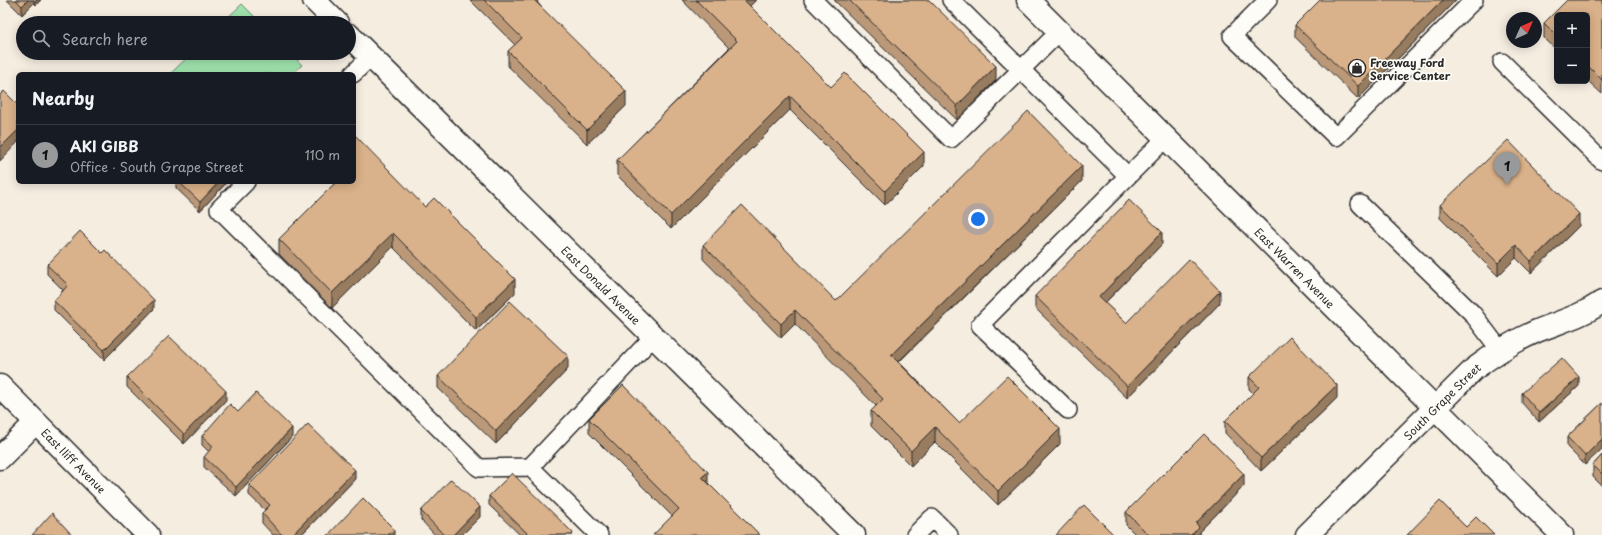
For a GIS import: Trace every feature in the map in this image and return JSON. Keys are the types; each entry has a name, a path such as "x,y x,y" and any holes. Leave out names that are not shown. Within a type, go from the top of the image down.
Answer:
{"street":[{"path":"314,0 330,16"},
{"name":"East Warren Avenue","path":"1028,0 1562,535"},
{"name":"East Donald Avenue","path":"356,42 854,535"},
{"name":"South Grape Street","path":"1307,535 1474,369 1500,350 1514,342 1538,331 1570,320 1602,302"},
{"name":"East Iliff Avenue","path":"0,386 35,423 148,535"},
{"path":"0,458 35,423"}],"lane":[{"path":"813,0 951,139 1060,31"},
{"path":"951,0 1128,176"},
{"path":"1268,0 1232,36 1336,137 1474,0"},
{"path":"355,72 371,56"},
{"path":"1502,62 1602,161"},
{"path":"1068,410 980,325 1166,138"},
{"path":"244,184 219,209 479,468 530,467 654,336"},
{"path":"1360,204 1472,313 1500,350"},
{"path":"530,467 599,535"},
{"path":"915,535 932,518 949,535"}],"green space":[{"path":"242,4 254,16 229,16"},
{"path":"185,60 297,60 302,65 294,72 172,72"}],"building":[{"path":"16,0 28,0 22,6"},
{"path":"484,0 534,0 626,91 587,130 508,51 522,38"},
{"path":"696,0 744,0 831,87 845,73 924,152 885,191 790,96 671,215 617,160 737,41"},
{"path":"849,0 929,0 996,66 957,106"},
{"name":"Freeway Ford Service Center","path":"1320,0 1443,0 1358,86 1295,25"},
{"path":"1567,0 1602,0 1602,80 1590,68 1590,12 1555,12"},
{"path":"1554,13 1554,33 1544,23"},
{"path":"4,91 16,103 16,132 0,148 0,95"},
{"path":"1028,111 1082,166 891,355 959,423 1007,376 1060,429 998,491 935,427 911,451 871,411 883,399 795,310 781,324 703,245 742,205 836,301"},
{"path":"356,136 425,207 434,198 515,279 476,317 393,233 332,293 279,239 334,184 356,184"},
{"path":"1508,140 1579,214 1531,261 1516,245 1498,263 1440,205"},
{"path":"181,184 217,184 200,202"},
{"path":"1129,200 1162,232 1099,297 1126,323 1189,259 1220,291 1127,386 1035,296"},
{"path":"80,231 102,253 105,250 154,300 104,350 54,301 68,285 47,265"},
{"path":"510,301 568,356 496,431 438,376"},
{"path":"169,336 226,391 184,434 127,377"},
{"path":"1290,337 1337,385 1261,458 1225,421 1259,387 1249,377"},
{"path":"1562,358 1579,377 1539,413 1522,393"},
{"path":"623,385 708,472 702,477 760,535 653,535 679,509 589,419"},
{"path":"256,393 292,428 236,487 204,457 213,446 202,436 230,404 238,412"},
{"path":"1602,403 1602,439 1585,456 1567,437"},
{"path":"308,424 355,470 292,535 282,535 262,513 270,505 249,485"},
{"path":"1204,434 1244,474 1196,523 1199,527 1191,535 1149,535 1126,512"},
{"path":"1602,455 1602,474 1593,465"},
{"path":"512,473 573,533 572,535 529,535 489,496"},
{"path":"451,479 480,507 453,535 444,535 421,511"},
{"path":"363,498 394,529 388,535 328,535"},
{"path":"1440,501 1466,527 1476,517 1494,535 1407,535"},
{"path":"1084,505 1114,535 1056,535"},
{"path":"52,513 72,535 32,535"}],"place":[{"name":"Freeway Ford Service Center","path":"1357,68"},
{"name":"AKI GIBB","path":"1507,185"}]}
